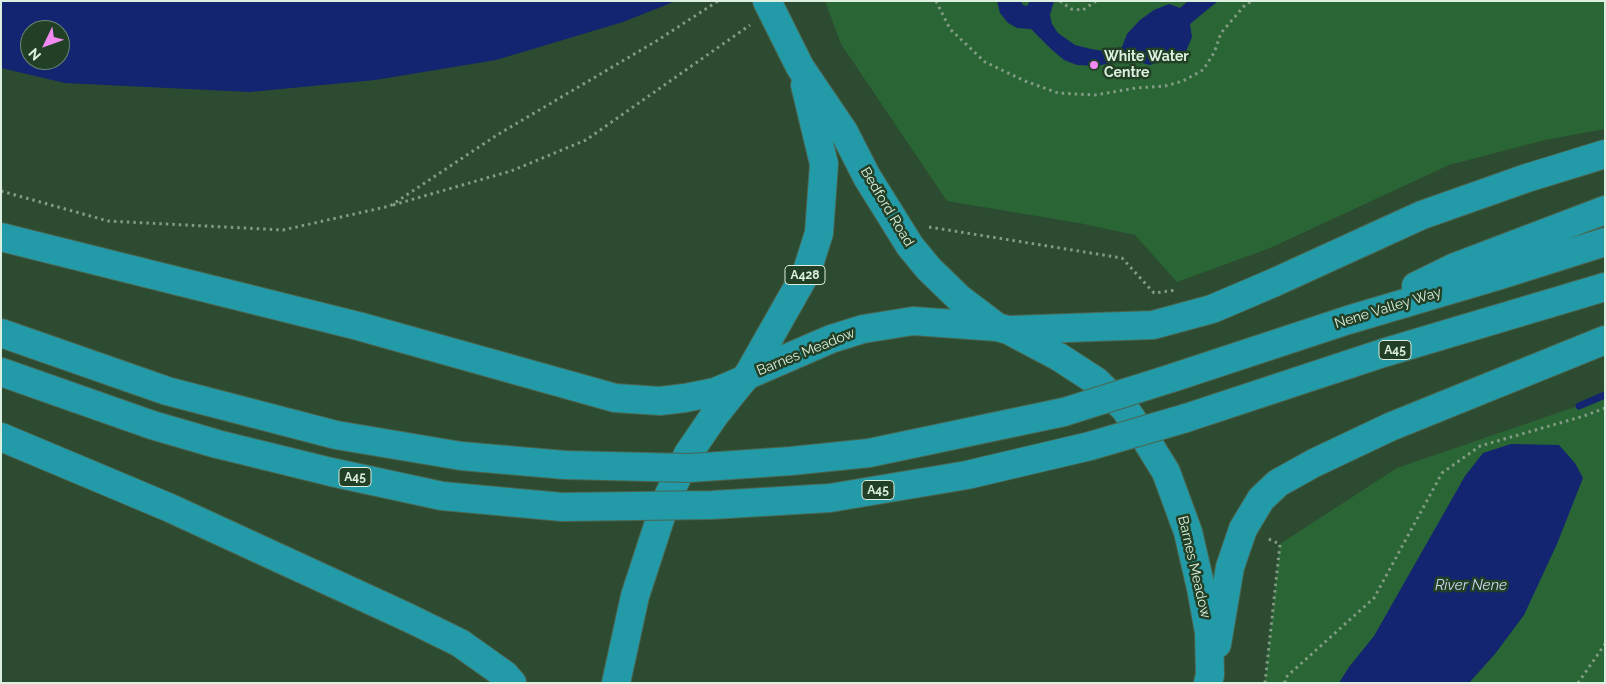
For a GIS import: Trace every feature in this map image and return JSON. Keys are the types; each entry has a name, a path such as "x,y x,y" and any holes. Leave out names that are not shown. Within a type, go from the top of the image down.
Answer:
{"highway":[{"name":"Bedford Road","path":"770,6 800,67 844,132 867,177 910,246 929,269 960,298 1002,329"},
{"name":"Bedford Road","path":"745,378 807,271 819,233 824,164 800,67"},
{"path":"1002,329 1152,325 1212,309 1273,284 1422,215 1527,178 1605,154"},
{"path":"1348,320 1454,267 1605,210"},
{"path":"1,236 358,326 615,398 660,401 685,398 715,392 745,378"},
{"name":"Nene Valley Way","path":"1,333 167,391 336,435 461,456 565,465 690,468 869,453 1064,412 1348,320 1605,242"},
{"name":"A45","path":"1,372 152,424 217,444 331,472 442,496 562,507 712,505 830,498 967,475 1090,446 1186,418 1383,353 1605,287"},
{"name":"Barnes Meadow","path":"616,683 635,596 666,501 688,454 714,416 745,378 831,339 863,329 891,323 913,321 1002,329 1059,357 1096,380 1125,409 1166,472 1188,532 1202,588 1209,632 1209,679"},
{"path":"1209,679 1222,625 1230,567 1243,529 1261,499 1278,483 1314,463 1390,427 1605,340"},
{"path":"1,438 170,508 409,618 460,643 505,675 512,683"}],"path":[{"path":"390,206 497,135 658,40 718,1"},
{"path":"936,1 950,29 985,62 1024,81 1058,93 1095,95 1136,88 1165,86 1183,81 1203,70 1214,53 1222,33 1245,5 1252,1"},
{"path":"1060,1 1071,9 1083,10 1096,1"},
{"path":"1,191 108,221 282,230 390,206 511,171 586,140 754,23 770,6"},
{"path":"922,226 1122,258 1154,293"},
{"path":"1154,293 1183,289"},
{"path":"1152,325 1154,293"},
{"path":"1284,681 1374,598 1442,473 1480,446 1584,416 1605,408"},
{"path":"1243,529 1280,544 1265,683"},
{"path":"1578,683 1605,644"}],"green space":[{"path":"825,1 1605,1 1605,129 1545,140 1449,165 1270,248 1177,282 1135,235 1079,223 947,201 841,44"},
{"path":"1605,394 1605,683 1265,683 1280,544 1397,468 1578,406"}],"water":[{"path":"1,1 676,1 623,22 496,60 375,80 250,92 65,83 1,68"},
{"path":"997,1 1021,1 1023,5 1027,6 1030,1 1054,1 1050,15 1052,24 1058,33 1075,45 1103,51 1122,47 1127,34 1140,20 1154,10 1169,4 1180,8 1188,1 1218,1 1190,24 1192,37 1185,54 1150,65 1131,60 1095,66 1077,65 1064,60 1031,29 1017,28 1008,23 1000,13"},
{"name":"River Nene","path":"1511,444 1559,445 1575,463 1583,478 1557,544 1524,615 1495,654 1469,683 1339,683 1349,667 1374,636 1465,476 1483,453"}],"waterway":[{"path":"1579,406 1605,395"}],"place":[{"name":"White Water Centre","path":"1094,65"}]}
